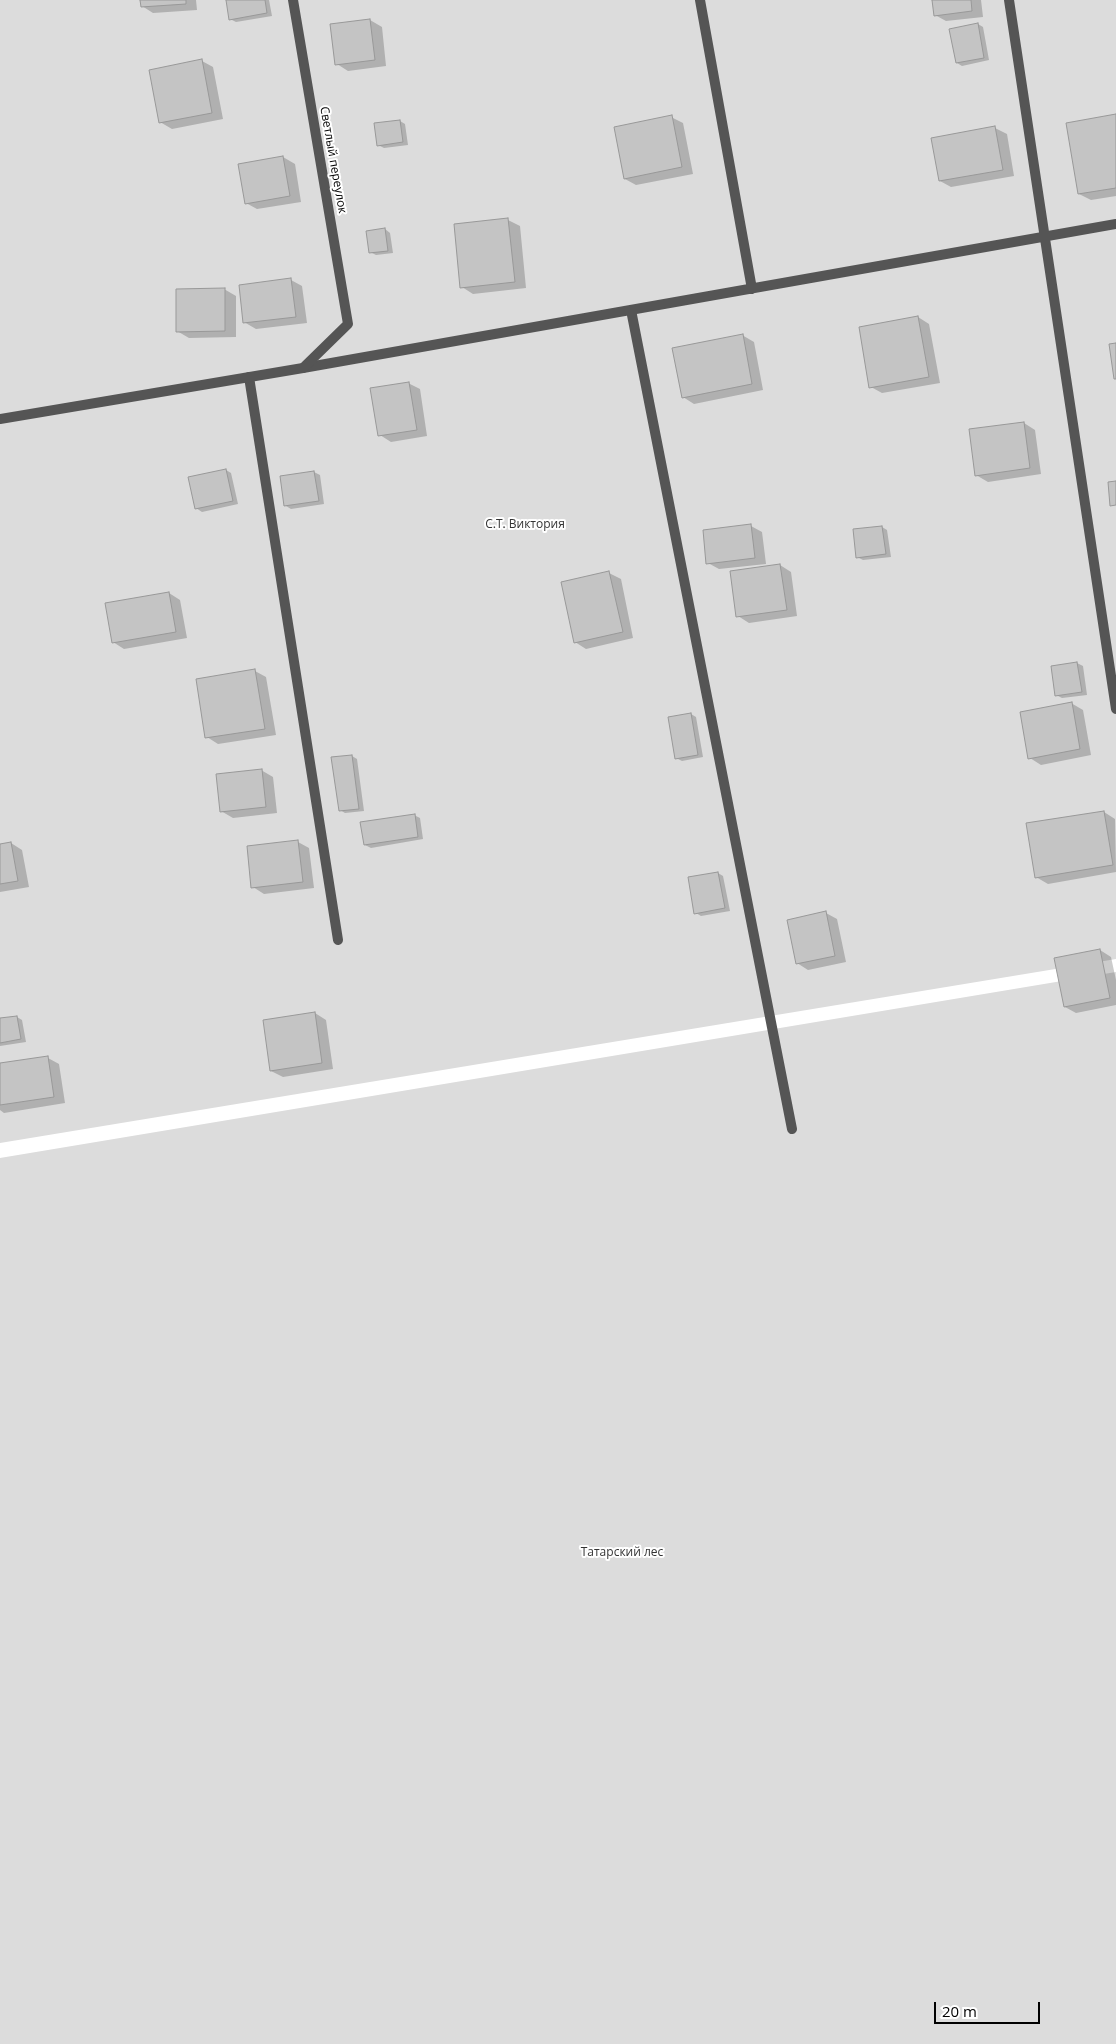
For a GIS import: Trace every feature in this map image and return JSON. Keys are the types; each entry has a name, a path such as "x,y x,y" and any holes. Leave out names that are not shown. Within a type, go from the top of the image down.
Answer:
{"street":[{"name":"Светлый переулок","path":"293,0 348,324 303,368"},
{"path":"700,0 752,289"},
{"path":"1009,0 1116,709"},
{"path":"0,418 303,368 1116,224"},
{"path":"631,310 792,1128"},
{"path":"250,377 338,940"}],"green space":[{"name":"С.Т. Виктория","path":"0,0 1116,0 1116,959 0,1143"},
{"name":"Татарский лес","path":"1116,972 1116,2044 0,2044 0,1158"}],"building":[{"path":"140,0 186,0 186,4 141,7"},
{"path":"226,0 265,0 267,13 229,20"},
{"path":"932,0 971,0 972,11 934,16"},
{"path":"370,19 375,60 335,65 330,24"},
{"path":"978,23 984,58 956,63 949,29"},
{"path":"202,59 212,113 159,123 149,70"},
{"path":"1116,114 1116,188 1078,194 1066,123"},
{"path":"672,115 682,167 624,179 614,127"},
{"path":"400,120 403,142 377,146 374,123"},
{"path":"995,126 1003,170 939,181 931,138"},
{"path":"283,156 290,196 245,204 238,164"},
{"path":"508,218 515,282 460,288 454,224"},
{"path":"385,228 388,251 369,253 366,231"},
{"path":"291,278 296,317 243,323 239,285"},
{"path":"225,288 225,331 176,332 176,289"},
{"path":"918,316 929,377 869,388 859,327"},
{"path":"743,334 752,384 682,398 672,348"},
{"path":"1116,343 1116,379 1114,379 1109,344"},
{"path":"409,382 417,430 378,436 370,388"},
{"path":"1024,422 1030,468 975,476 969,429"},
{"path":"226,469 233,501 195,509 188,477"},
{"path":"314,471 319,501 284,506 280,476"},
{"path":"1116,481 1116,505 1110,506 1108,482"},
{"path":"751,524 755,558 706,564 703,530"},
{"path":"882,526 886,554 856,558 853,529"},
{"path":"780,564 787,610 736,617 730,571"},
{"path":"609,571 623,632 574,643 561,582"},
{"path":"169,592 176,632 112,643 105,603"},
{"path":"1077,662 1082,692 1055,696 1051,666"},
{"path":"255,669 265,729 205,738 196,679"},
{"path":"1072,702 1080,749 1028,759 1020,712"},
{"path":"691,713 698,755 675,759 668,717"},
{"path":"352,755 359,809 339,811 331,757"},
{"path":"262,769 266,807 220,812 216,774"},
{"path":"1104,811 1113,865 1035,878 1026,823"},
{"path":"415,814 418,837 364,845 360,822"},
{"path":"298,840 303,882 251,888 247,846"},
{"path":"11,842 18,881 0,884 0,844"},
{"path":"718,872 725,908 694,914 688,877"},
{"path":"826,911 835,956 796,964 787,920"},
{"path":"1100,949 1110,998 1064,1007 1054,958"},
{"path":"315,1012 322,1063 270,1071 263,1020"},
{"path":"17,1016 21,1039 0,1043 0,1018"},
{"path":"48,1056 54,1097 0,1105 0,1063"}]}
